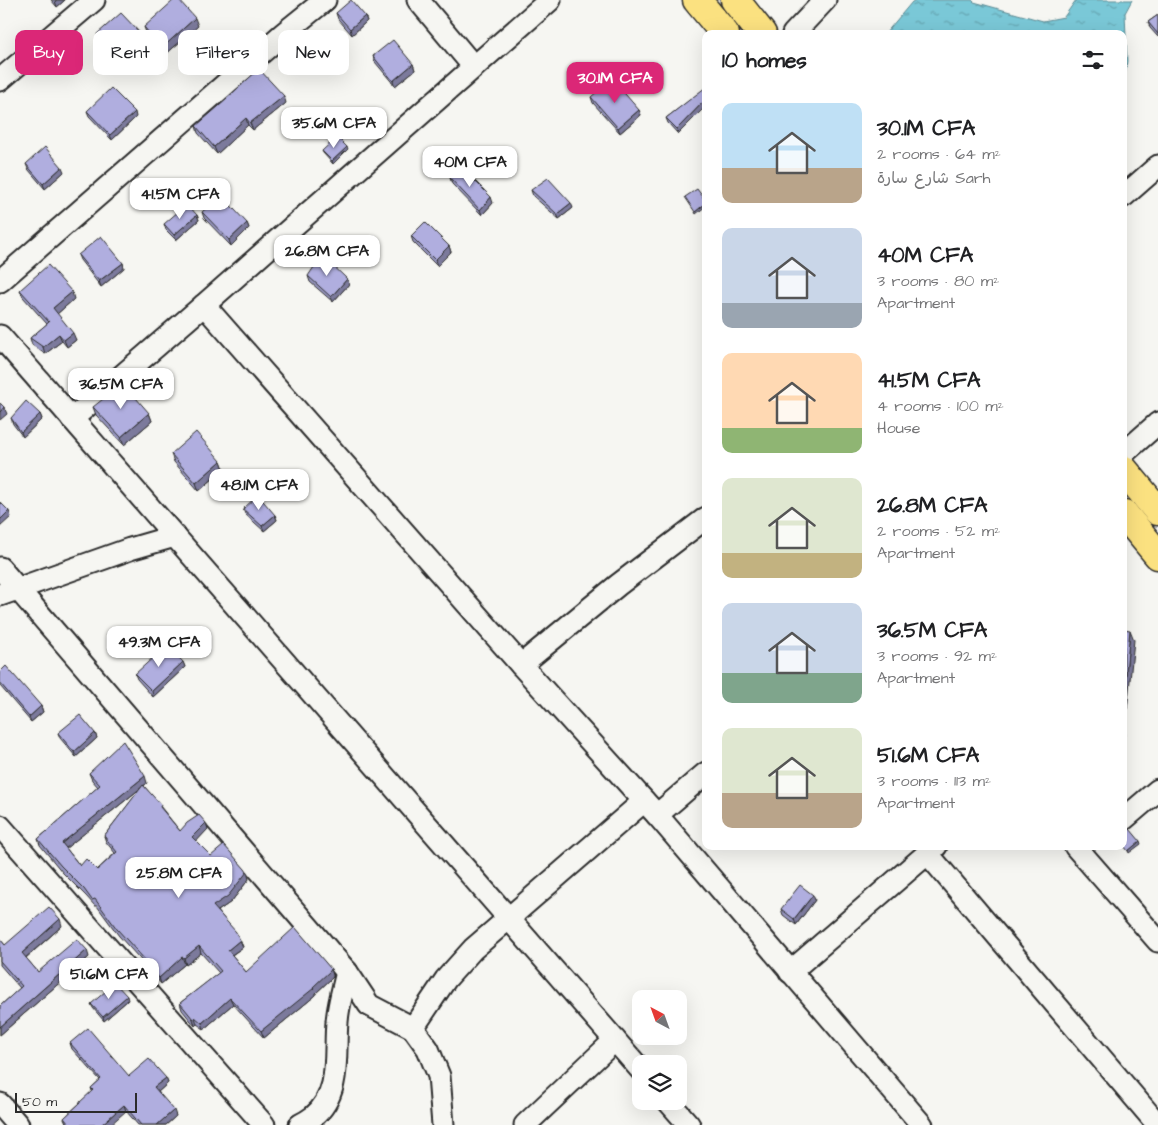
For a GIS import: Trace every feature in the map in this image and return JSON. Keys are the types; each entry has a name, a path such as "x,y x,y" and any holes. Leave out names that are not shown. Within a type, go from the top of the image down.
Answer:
{"highway":[{"path":"697,0 722,30"},
{"path":"735,0 759,30"},
{"path":"1127,474 1158,510"},
{"path":"1127,518 1158,555"}],"street":[{"path":"0,80 94,0"},
{"path":"0,281 284,33 325,0"},
{"path":"418,0 474,67"},
{"path":"72,419 550,0"},
{"path":"797,30 825,0"},
{"path":"1127,193 1158,166"},
{"path":"204,305 521,665 650,808 922,1125"},
{"path":"0,336 632,1060"},
{"path":"1127,451 1158,423"},
{"path":"521,665 618,585 702,521"},
{"path":"9,592 130,549 175,536"},
{"path":"0,568 9,592 347,972 368,1005 413,1028 428,1049 439,1076 443,1125"},
{"path":"413,1028 446,979 473,949 650,808 702,776"},
{"path":"1127,816 1158,790"},
{"path":"0,826 264,1125"},
{"path":"790,972 932,850 1158,1125"},
{"path":"1084,850 1158,941"},
{"path":"300,1125 313,1118 326,1103 334,1083 337,1021 347,972"},
{"path":"525,1125 614,1040"},
{"path":"0,1104 18,1125"},
{"path":"676,1110 689,1125"}],"water":[{"path":"916,0 972,0 1043,21 1064,17 1076,0 1132,0 1125,13 1126,30 888,30 912,2"}],"building":[{"path":"174,0 179,0 195,18 182,30 178,30 178,33 168,43 168,30 147,30 144,27"},
{"path":"351,0 365,16 350,29 336,13"},
{"path":"121,13 137,30 102,30"},
{"path":"1158,15 1158,34 1148,22"},
{"path":"393,40 413,64 393,81 373,56"},
{"path":"252,75 265,75 284,96 250,123 246,118 214,147 196,126"},
{"path":"612,79 639,110 618,128 591,97"},
{"path":"111,88 135,112 110,135 87,111"},
{"path":"702,90 702,103 677,129 666,118"},
{"path":"337,137 347,147 332,161 322,151"},
{"path":"45,147 62,167 43,184 26,164"},
{"path":"460,166 491,197 480,210 450,178"},
{"path":"548,178 571,203 557,214 531,190"},
{"path":"697,189 702,196 702,206 695,212 685,197"},
{"path":"221,195 247,223 229,240 202,212"},
{"path":"187,204 197,215 174,235 164,224"},
{"path":"425,222 449,246 435,260 411,236"},
{"path":"101,236 123,263 99,281 78,255"},
{"path":"322,255 347,279 331,297 308,276"},
{"path":"48,265 72,292 53,308 73,333 64,340 59,334 43,347 30,338 49,322 20,290"},
{"path":"123,383 149,413 121,437 93,407"},
{"path":"26,401 40,414 21,432 11,418"},
{"path":"0,403 4,407 0,412"},
{"path":"196,432 221,461 196,483 171,454"},
{"path":"258,495 275,515 262,526 243,509"},
{"path":"0,502 9,511 0,520"},
{"path":"1127,630 1130,630 1127,662"},
{"path":"167,645 183,662 152,691 135,674"},
{"path":"6,666 41,706 29,717 0,683 0,672"},
{"path":"80,715 95,733 74,752 58,733"},
{"path":"123,741 145,776 62,843 80,866 86,859 97,870 117,852 104,836 143,785 180,831 187,823 199,815 206,823 192,837 211,856 224,845 247,872 228,896 213,906 236,932 240,940 228,950 246,972 295,927 331,969 314,988 261,1031 230,998 202,1023 195,1017 193,1019 180,1003 221,971 199,946 184,958 182,957 159,978 117,929 95,899 92,900 38,839 100,785 89,773"},
{"path":"1130,829 1140,841 1128,851 1127,850 1127,832"},
{"path":"800,885 813,895 794,919 781,909"},
{"path":"49,907 60,919 22,953 38,972 77,939 87,950 0,1027 0,1006 22,986 0,961 0,939 5,945"},
{"path":"115,983 127,996 103,1017 91,1004"},
{"path":"88,1028 129,1076 149,1059 166,1078 154,1087 174,1110 157,1125 141,1125 124,1105 101,1125 67,1125 69,1124 64,1118 93,1090 91,1088 101,1079 70,1043"}]}
